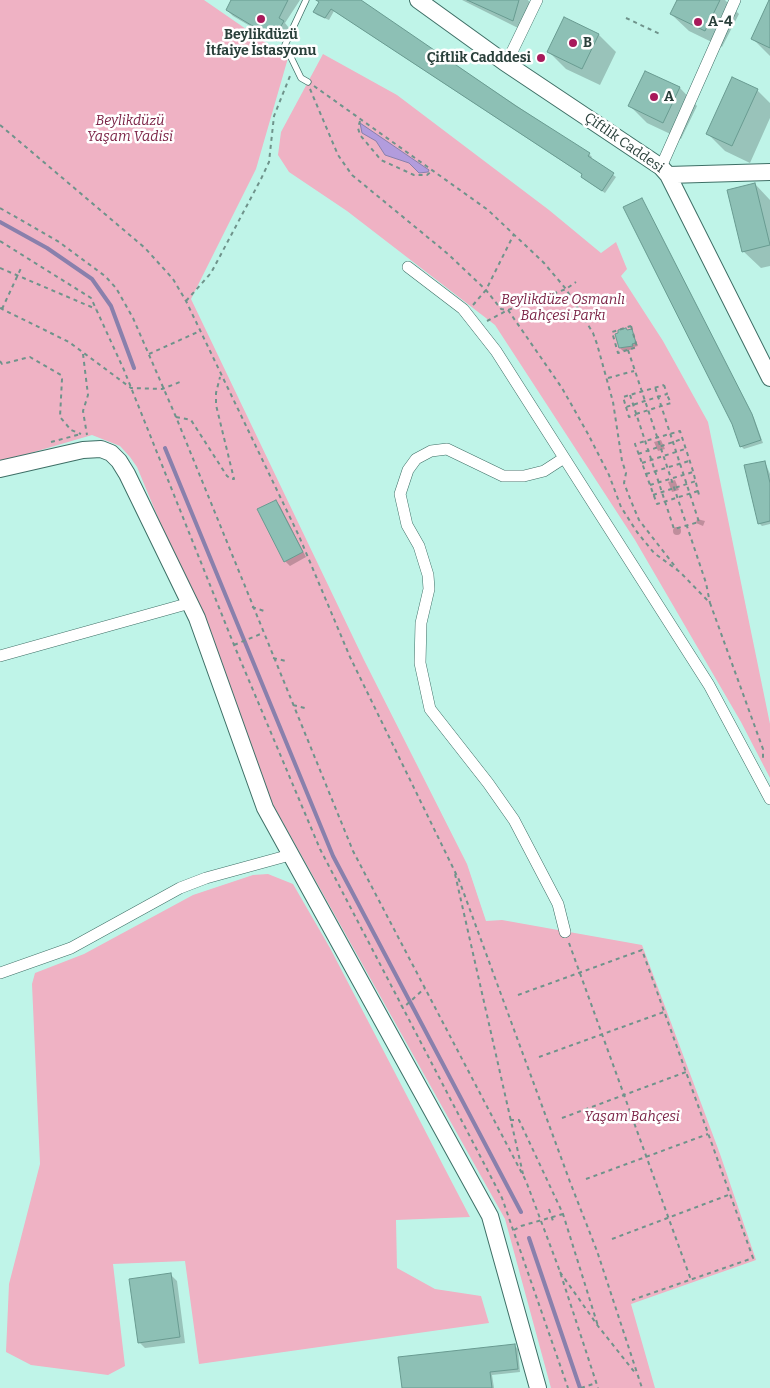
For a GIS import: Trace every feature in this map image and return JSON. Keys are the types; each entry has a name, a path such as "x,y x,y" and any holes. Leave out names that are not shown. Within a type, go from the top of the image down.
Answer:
{"street":[{"name":"Çiftlik Caddesi","path":"418,0 504,62 664,171 770,378"},
{"path":"504,62 509,58 536,0"},
{"path":"735,0 664,171 770,172"},
{"path":"408,267 462,309 496,351 709,685 770,799"},
{"path":"0,469 83,450 101,449 111,453 127,474 190,603 265,808 490,1216 538,1388"},
{"path":"564,458 544,471 524,476 503,476 447,449 431,451 416,459 408,470 400,494 407,525 419,546 428,575 429,589 421,623 420,663 430,709 488,783 514,820 558,904 565,932"},
{"path":"0,656 190,603"},
{"path":"0,973 71,948 180,888 206,878 290,855"}],"lane":[{"path":"306,0 285,45 301,78 308,82"}],"path":[{"path":"626,18 662,35"},
{"path":"186,301 211,273 269,162 274,116 294,65"},
{"path":"308,82 488,210 544,263 566,290 593,332 608,378 626,473 624,483 639,520 680,572 710,603"},
{"path":"308,82 338,155 352,176 448,254 486,290 501,309 508,310 575,411 609,476 621,507 637,532 654,553 680,572"},
{"path":"361,120 358,128 360,135 381,160 414,175 427,175 433,170"},
{"path":"0,125 145,248 173,279 186,301 220,377 238,409 299,536 350,657 454,867 597,1251 642,1388"},
{"path":"0,208 58,242 104,276 116,288 133,318 162,389 176,417 353,851 526,1181"},
{"path":"472,307 486,290 514,234"},
{"path":"0,241 83,292 90,298 96,309 131,388 234,645 320,848 502,1198 568,1388"},
{"path":"22,266 1,309 69,342 131,388 162,389 180,382"},
{"path":"0,268 19,274 96,309"},
{"path":"476,326 508,310 566,290 576,282"},
{"path":"631,326 638,347 628,350 618,353 612,332 631,326"},
{"path":"149,354 200,331"},
{"path":"628,350 710,603 763,749 763,764"},
{"path":"0,361 2,364 30,357 60,376 62,379 60,417 71,430 88,437 83,411 88,395 83,354"},
{"path":"608,378 635,371"},
{"path":"176,417 192,420 227,476 231,480 234,479 216,405 216,393 220,377"},
{"path":"664,385 671,404 629,417 623,397 642,392 664,385"},
{"path":"630,395 674,529 699,522 654,387"},
{"path":"626,407 667,394"},
{"path":"698,491 657,504 635,444 680,431 696,481 699,495"},
{"path":"81,434 88,438"},
{"path":"638,454 682,440"},
{"path":"642,463 686,449"},
{"path":"646,474 690,461"},
{"path":"650,485 693,471"},
{"path":"653,495 696,481"},
{"path":"252,607 264,611"},
{"path":"234,645 264,633"},
{"path":"273,658 286,662"},
{"path":"293,705 305,708"},
{"path":"454,867 510,1120 526,1181 559,1269 598,1388"},
{"path":"565,932 691,1280"},
{"path":"518,995 642,950 753,1258 632,1300"},
{"path":"396,997 403,1008 425,988"},
{"path":"540,1057 664,1012"},
{"path":"562,1118 686,1072"},
{"path":"510,1120 519,1120 563,1214 598,1326"},
{"path":"586,1178 708,1134"},
{"path":"612,1239 731,1194"},
{"path":"550,1209 554,1224"},
{"path":"514,1230 552,1216 563,1214"},
{"path":"559,1269 598,1326 638,1376"},
{"path":"582,1388 596,1383"}],"green space":[{"name":"Beylikdüzü Yaşam Vadisi","path":"0,0 204,0 288,58 256,169 191,299 364,660 467,864 486,921 502,920 642,945 720,1154 756,1260 631,1304 655,1388 551,1388 505,1219 262,785 196,609 137,467 130,457 120,446 92,435 0,462"},
{"name":"Beylikdüze Osmanlı Bahçesi Parkı","path":"323,54 397,95 549,210 601,253 616,242 627,269 621,276 663,341 708,422 770,724 770,778 741,722 635,540 495,325 347,211 289,172 278,155 281,132"},
{"path":"268,874 293,884 330,948 470,1217 396,1220 397,1268 435,1289 481,1296 489,1323 199,1364 185,1261 113,1264 125,1366 108,1375 31,1365 6,1352 9,1284 40,1164 32,984 35,973 84,954 193,895 253,875"}],"shaded area":[{"path":"360,123 429,170 428,172 419,173 409,163 385,155 376,141 362,133"}],"building":[{"name":"Beylikdüzü İtfaiye İstasyonu","path":"231,0 288,0 279,18 284,21 278,31 275,30 271,37 226,10"},
{"path":"316,0 361,0 516,106 590,153 588,156 614,173 602,191 581,177 582,174 331,9 325,18 313,12 319,2"},
{"path":"467,0 519,0 513,21"},
{"name":"A-4","path":"677,0 720,0 705,31 670,14"},
{"path":"770,0 770,48 751,39"},
{"name":"B","path":"564,17 599,34 582,69 547,52"},
{"name":"A","path":"645,71 680,87 663,123 628,106"},
{"path":"732,77 758,89 732,146 706,134"},
{"path":"755,183 770,245 742,252 727,190"},
{"path":"642,198 752,414 761,440 740,447 732,424 623,207"},
{"path":"626,328 627,330 632,329 636,343 632,344 633,346 619,348 615,334 618,333 618,330"},
{"path":"765,461 770,483 770,521 758,524 744,465"},
{"path":"276,500 303,552 284,562 257,509"},
{"path":"171,1273 180,1337 138,1343 129,1279"},
{"path":"515,1344 518,1369 490,1372 492,1388 402,1388 398,1357"}],"waterway":[{"path":"0,222 47,248 92,279 111,306 134,368"},
{"path":"165,448 333,856 521,1212"},
{"path":"529,1238 580,1388"}],"place":[{"name":"Beylikdüzü İtfaiye İstasyonu","path":"261,19"},
{"name":"A-4","path":"698,22"},
{"name":"B","path":"573,43"},
{"name":"Çiftlik Cadddesi","path":"541,58"},
{"name":"A","path":"654,97"}],"park label":[{"name":"Yaşam Bahçesi","path":"632,1117"}]}
